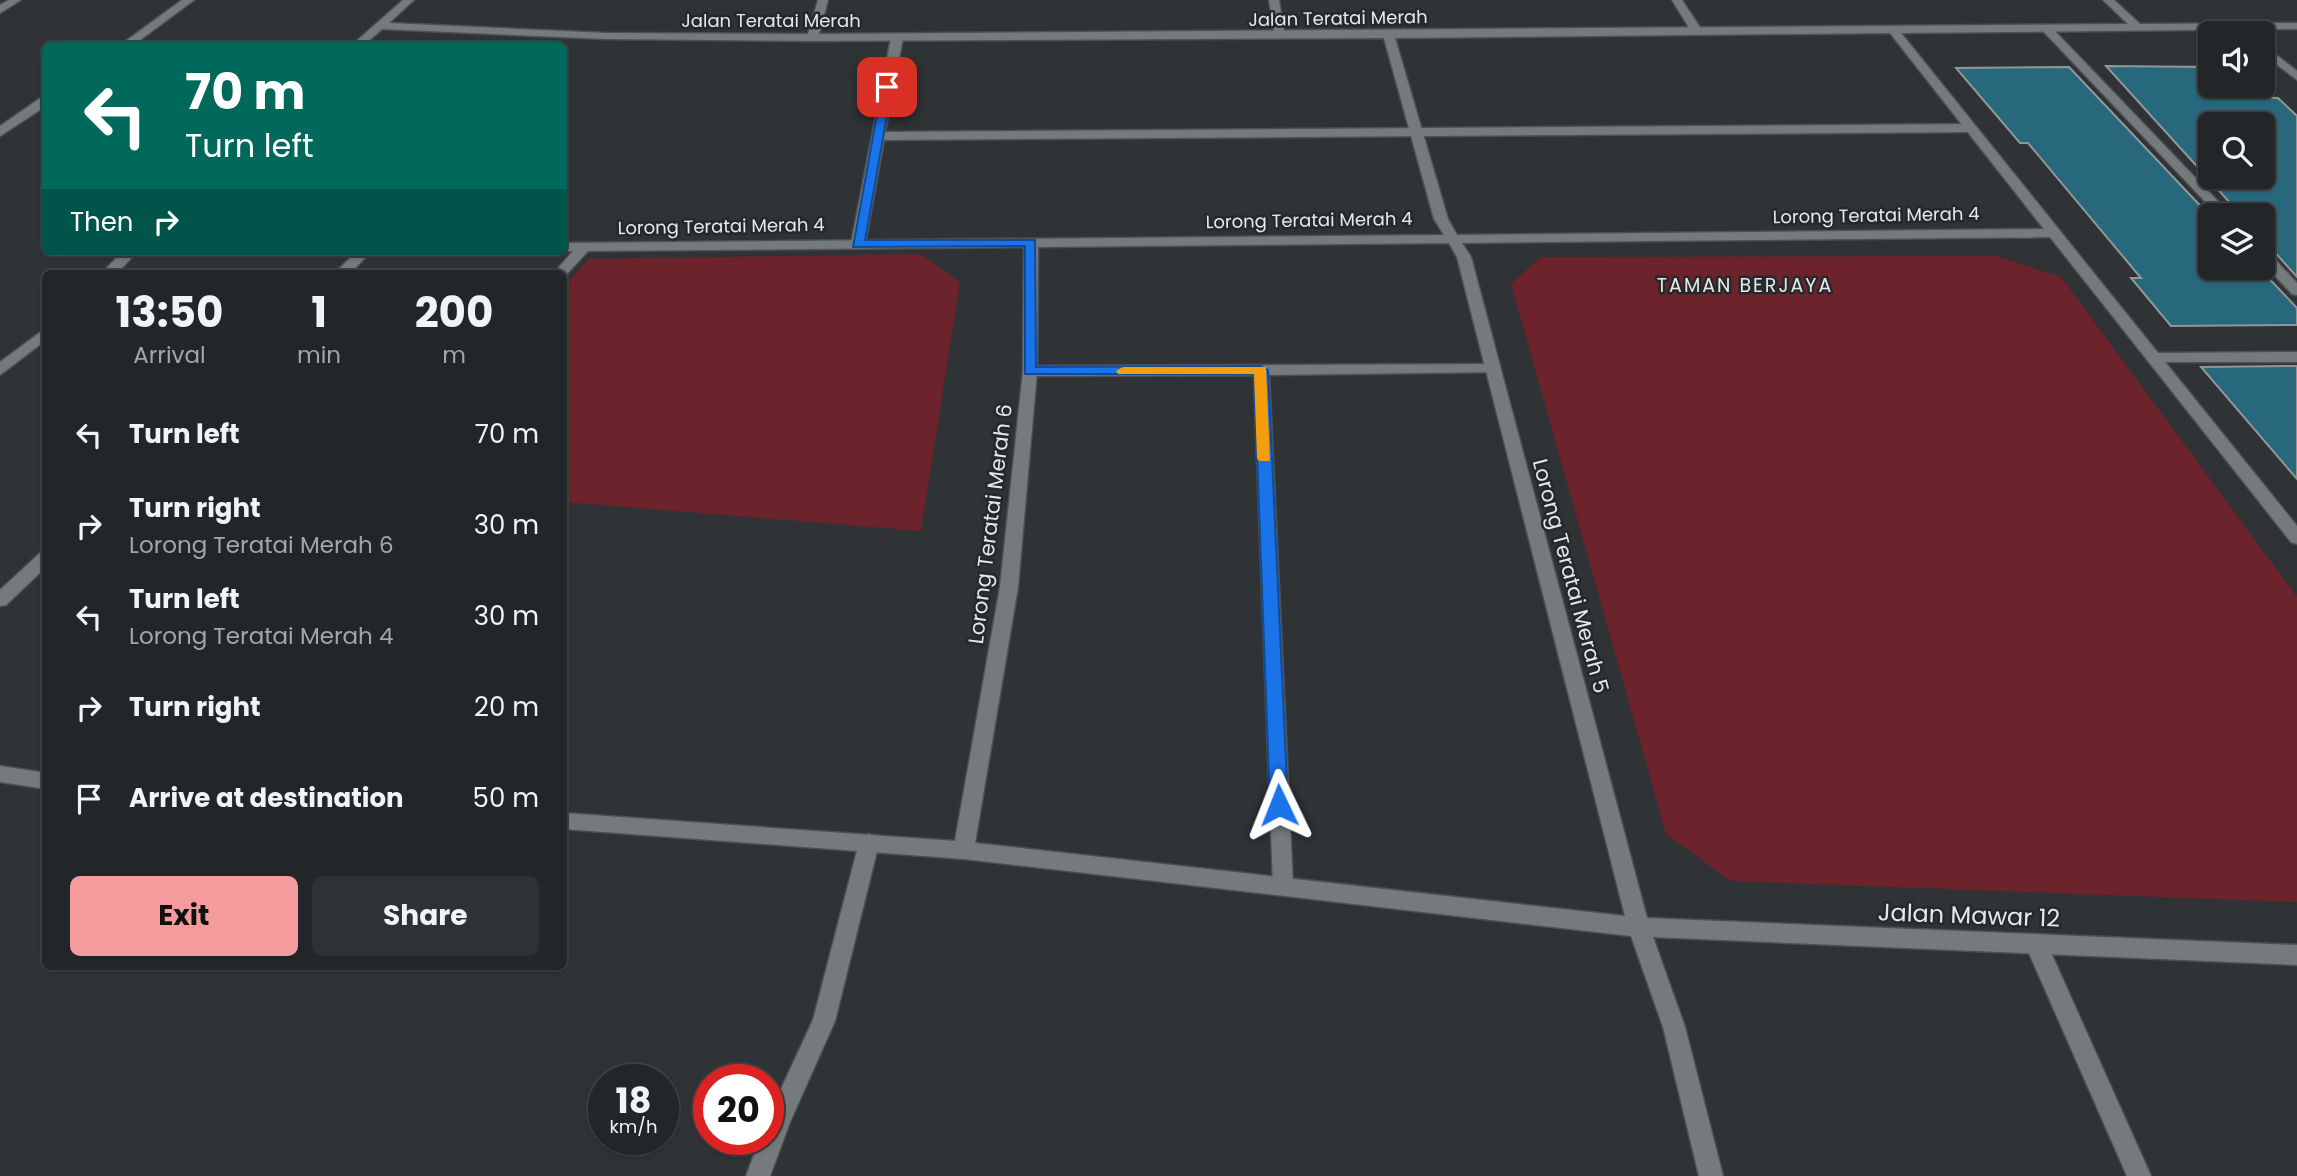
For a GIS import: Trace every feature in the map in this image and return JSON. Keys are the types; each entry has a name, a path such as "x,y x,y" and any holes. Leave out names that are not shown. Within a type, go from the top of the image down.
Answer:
{"street":[{"path":"0,10 16,0"},
{"path":"130,42 189,0"},
{"path":"361,42 409,0"},
{"path":"812,38 823,0"},
{"path":"1274,0 1281,36"},
{"path":"1677,0 1697,32"},
{"path":"2108,0 2138,28"},
{"name":"Jalan Teratai Merah","path":"379,26 606,36 812,38 2198,29"},
{"name":"Jalan Teratai Merah","path":"2275,28 2297,26"},
{"path":"2047,29 2214,203"},
{"path":"1893,30 2297,538"},
{"name":"Lorong Teratai Merah 5","path":"1388,34 1441,219 1464,257 1639,928 1674,1027 1711,1176"},
{"path":"858,244 897,38"},
{"path":"2275,58 2297,77"},
{"path":"0,132 42,103"},
{"path":"877,136 1971,128"},
{"name":"Lorong Teratai Merah 4","path":"567,247 2054,233"},
{"name":"Lorong Teratai Merah 6","path":"964,850 1010,587 1030,371 1031,243"},
{"path":"564,270 584,247"},
{"path":"113,270 126,256"},
{"path":"345,270 360,256"},
{"path":"2275,268 2297,291"},
{"path":"0,370 42,335"},
{"path":"2153,358 2297,357"},
{"path":"1030,371 1493,369"},
{"path":"1261,370 1283,886"},
{"path":"0,600 42,561"},
{"path":"0,774 42,780"},
{"name":"Jalan Mawar 12","path":"567,821 964,850 1639,928 2297,956"},
{"path":"758,1176 779,1120 824,1021 869,843"},
{"path":"2036,944 2139,1176"}],"shaded area":[{"path":"920,254 960,282 921,531 567,502 567,284 588,259"},
{"path":"1996,256 2061,277 2297,597 2297,902 1731,881 1666,834 1511,284 1541,257"}],"building":[{"path":"2106,66 2198,67 2198,98 2278,98 2297,116 2297,277 2275,252 2275,203 2230,203 2217,189 2275,189 2275,112 2198,112 2198,168"},
{"path":"2069,67 2198,203 2198,280 2270,280 2297,308 2297,325 2171,326 2131,278 2141,278 2028,143 2020,143 1956,68"},
{"path":"2297,366 2297,479 2201,367"}],"slow traffic":[{"path":"1123,371 1261,370 1264,458"}],"district":[{"name":"TAMAN BERJAYA","path":"1745,285"}],"route":[{"path":"887,87 858,244 1031,243 1030,371 1261,370 1279,805"}]}
